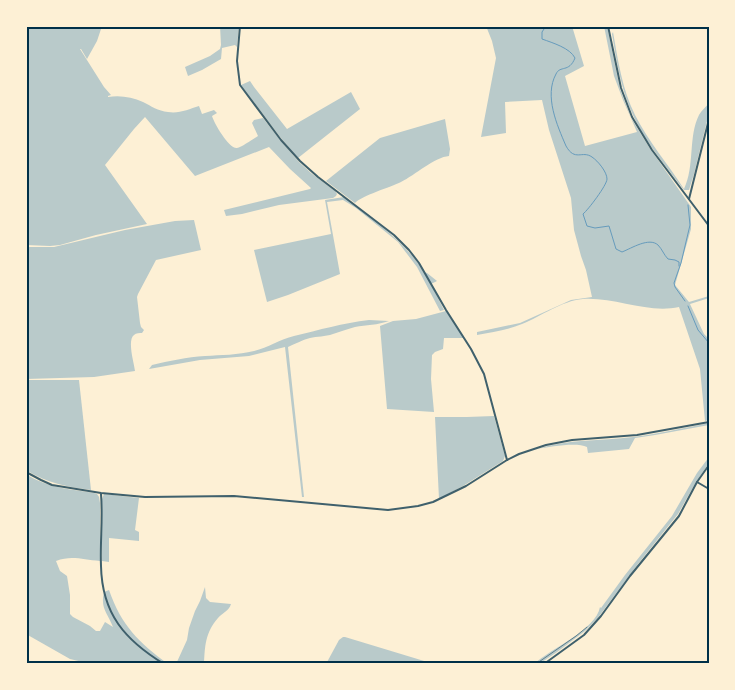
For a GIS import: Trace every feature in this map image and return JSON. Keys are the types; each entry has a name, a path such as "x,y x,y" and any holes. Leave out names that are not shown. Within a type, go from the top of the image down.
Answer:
{"street":[{"path":"240,26 237,61 240,85 281,140 300,161 394,235 414,255 484,374 507,460"},
{"path":"608,26 621,88 632,117 648,144 709,226"},
{"path":"689,200 709,119"},
{"path":"26,472 52,485 100,493 145,497 234,496 388,510 433,502 466,486 507,460 532,449 558,442 637,435 709,422"},
{"path":"544,664 584,635 601,616 630,576 679,516 697,482 709,465"},
{"path":"697,482 709,488"},
{"path":"100,493 101,567 106,600 113,617 126,633 142,650 164,664"}],"path":[{"path":"536,664 587,627"}],"shaded area":[{"path":"26,26 102,26 97,41 87,59 80,49 111,95 108,97 130,98 168,112 180,112 199,106 202,114 214,110 217,113 212,116 219,129 226,140 237,148 258,136 252,123 254,120 263,118 299,162 335,191 336,196 226,216 224,210 311,188 269,147 195,176 145,117 105,165 147,224 60,245 26,245"},
{"path":"220,26 239,26 237,47 235,45 222,48 221,59 188,76 185,67 210,56 220,49"},
{"path":"486,26 572,26 584,66 565,76 585,146 637,132 623,100 614,76 604,26 607,26 620,89 631,118 691,207 691,229 675,285 689,302 709,296 709,298 690,304 704,334 709,339 709,420 705,421 700,369 679,307 667,309 643,307 607,300 575,300 517,326 477,335 477,332 520,323 571,300 592,297 574,230 571,198 549,130 542,100 505,102 506,133 481,137 496,58"},
{"path":"613,32 621,74 635,115 684,189 689,171 696,124 700,114 709,103 709,113 689,190 684,190 661,160 646,139 634,117 621,79"},
{"path":"250,81 287,129 351,92 360,109 298,158 241,85"},
{"path":"445,119 450,149 449,156 431,163 401,182 355,203 326,181 380,138"},
{"path":"344,197 397,240 416,260 424,272 437,281 431,284 444,310 440,311 417,267 398,242 356,208 343,200 327,202 340,274 267,302 254,250 331,234 325,200"},
{"path":"194,220 201,250 156,260 138,294 140,323 144,330 142,333 134,335 131,342 135,371 94,377 26,379 26,247 54,247 125,230 175,221"},
{"path":"446,311 464,338 444,338 443,349 432,355 431,379 434,412 387,409 380,326 393,321 416,319"},
{"path":"369,320 389,321 310,338 288,347 304,497 302,497 285,347 249,356 200,360 149,369 152,365 178,359 254,351 289,337"},
{"path":"26,380 79,380 91,490 57,484 26,470"},
{"path":"494,416 505,456 503,461 439,499 435,417"},
{"path":"709,423 709,425 635,438 629,449 588,453 587,447 570,445 537,449 573,442 642,436"},
{"path":"709,457 709,463 678,514 597,619 585,631 557,652 539,664 534,664 590,624 600,607 672,516 697,473"},
{"path":"26,474 50,485 94,493 99,497 100,561 72,558 56,561 60,571 67,576 70,614 96,631 100,631 105,622 113,627 103,603 104,592 109,590 119,613 132,632 168,664 91,664 70,659 26,634"},
{"path":"104,494 139,498 135,530 139,532 139,541 109,538 109,562 102,561 102,499"},
{"path":"205,587 206,598 210,602 231,604 210,629 205,645 204,664 176,664 187,640 189,628"},
{"path":"343,637 434,664 326,664 339,640"}],"waterway":[{"path":"546,26 542,32 542,39 565,49 573,54 575,58 570,66 558,71 551,92 553,110 562,138 569,151 576,155 592,157 602,167 607,176 601,192 583,214 587,226 595,228 609,226 616,249 622,252 640,244 654,243 658,245 668,259 679,262 679,266"},
{"path":"685,301 674,283 690,225 688,205"},
{"path":"688,306 698,330 709,343"}]}
